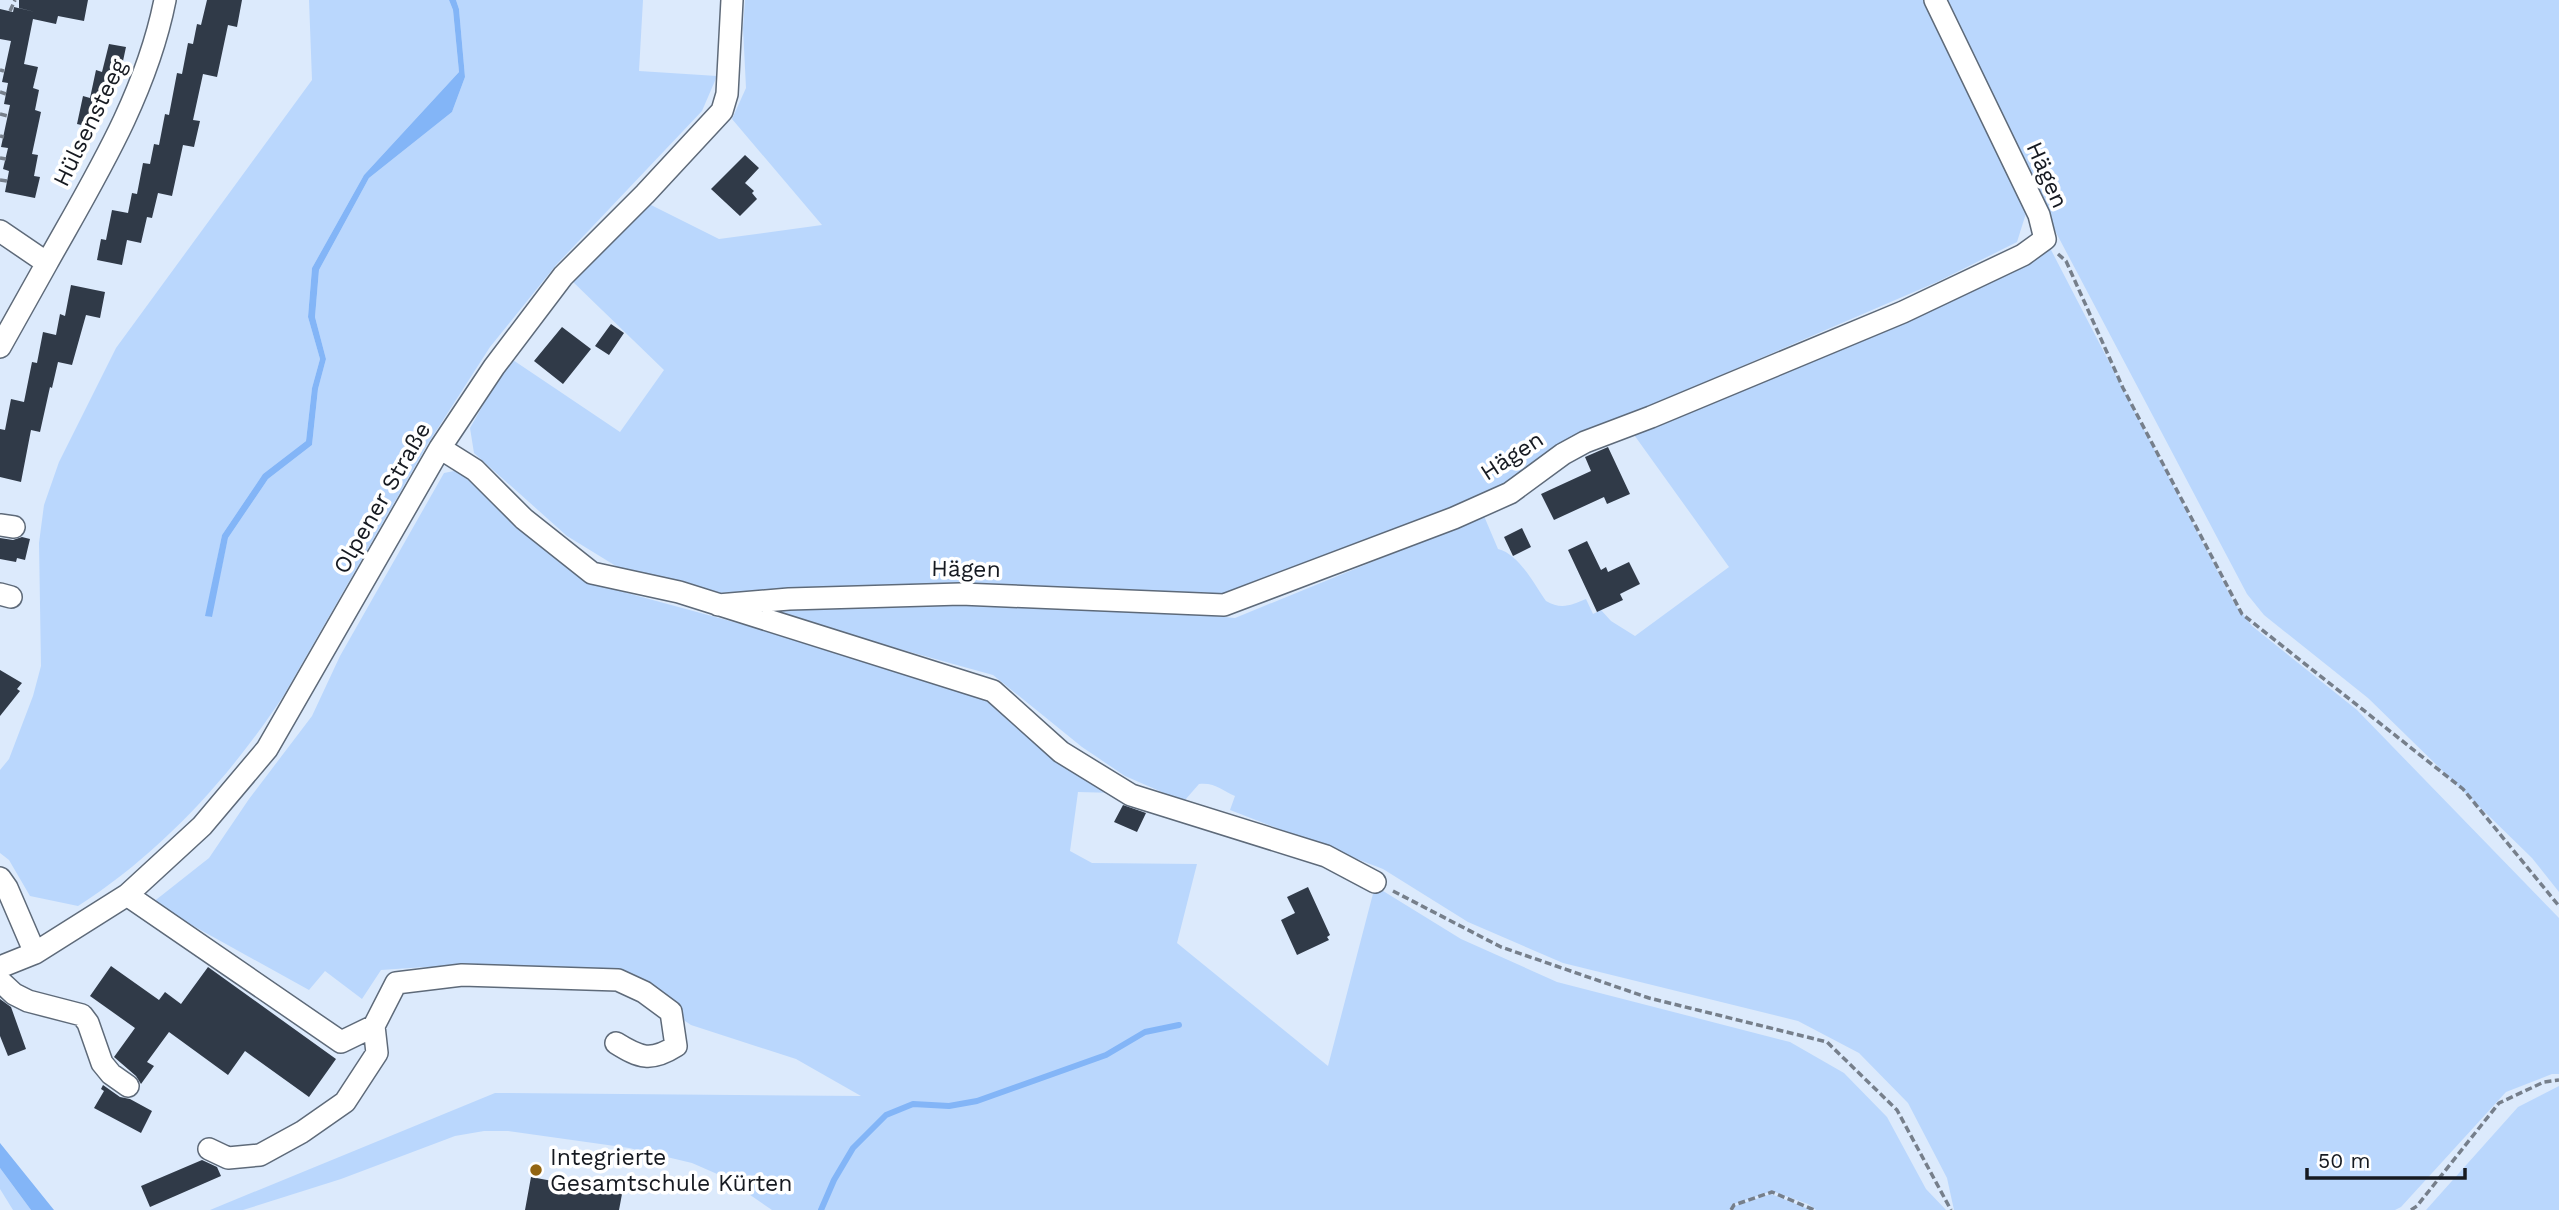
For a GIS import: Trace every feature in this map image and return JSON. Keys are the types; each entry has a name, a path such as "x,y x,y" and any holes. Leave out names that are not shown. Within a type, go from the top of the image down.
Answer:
{"street":[{"name":"Hülsensteeg","path":"0,347 113,146 142,82 158,37 165,0"},
{"name":"Olpener Straße","path":"0,967 35,953 127,895 202,825 267,749 440,448 494,367 563,276 645,194 722,111 727,94 732,0"},
{"name":"Hägen","path":"718,605 789,599 961,594 1224,605 1441,523 1510,493 1563,454 1585,442 1903,312 2023,255 2045,239 2039,215 1935,0"},
{"path":"0,231 47,263"},
{"name":"Hägen","path":"440,448 475,470 524,519 592,573 679,592 993,691 1061,752 1131,794 1326,856 1375,882"},
{"path":"0,878 7,888 35,953"},
{"path":"127,895 341,1042 374,1026"},
{"path":"209,1149 228,1158 260,1155 302,1132 345,1102 377,1054 374,1026 396,983 462,975 618,980 644,992 671,1012 676,1046 661,1056 631,1052 616,1043"},
{"path":"0,981 14,994 27,1001 82,1015 88,1023 102,1063 111,1074 128,1086"}],"path":[{"path":"10,11 15,0"},
{"path":"0,92 6,94"},
{"path":"0,114 8,116"},
{"path":"0,180 7,181"},
{"path":"2045,239 2066,261 2123,388 2242,614 2463,789 2559,906"},
{"path":"1375,882 1501,947 1649,998 1827,1042 1897,1110 1951,1210"},
{"path":"2411,1210 2499,1103 2544,1082 2559,1080"},
{"path":"1731,1210 1734,1205 1772,1192 1814,1210"}],"shaded area":[{"path":"309,0 449,0 453,10 459,72 364,175 312,268 308,317 320,359 312,388 306,441 263,474 222,535 206,615 211,617 228,538 268,479 312,445 318,389 326,359 315,317 319,270 369,178 452,112 465,77 456,0 643,0 639,71 717,76 702,111 556,265 490,347 429,442 284,695 217,784 138,862 78,906 30,896 9,860 0,853 0,770 9,759 33,696 41,666 39,543 44,505 59,462 116,348 312,80"},
{"path":"745,0 1931,0 2027,210 2017,242 1937,282 1626,416 1579,433 1492,491 1249,592 1206,599 1069,590 700,593 624,571 567,536 474,453 470,428 510,358 620,432 664,370 571,280 649,204 719,239 822,225 732,119 746,88 743,28"},
{"path":"1947,0 2559,0 2559,892 2532,858 2368,698 2264,615 2247,594 2042,206"},
{"path":"2049,246 2234,603 2252,626 2357,710 2559,918 2559,1074 2552,1074 2506,1092 2401,1207 2395,1210 1954,1210 1947,1178 1908,1103 1859,1053 1798,1021 1563,963 1468,922 1383,869 1230,810 1235,796 1218,787 1199,784 1185,800 1125,776 1082,747 993,675 748,607 1069,602 1235,618 1484,516 1498,549 1519,563 1546,601 1562,606 1586,599 1593,614 1601,610 1611,621 1635,636 1729,567 1632,432"},
{"path":"464,469 556,552 616,590 961,684 1004,707 1116,793 1078,792 1070,851 1092,863 1197,864 1177,943 1328,1066 1375,886 1461,939 1557,982 1790,1042 1844,1073 1887,1117 1926,1189 1946,1210 1816,1210 1808,1204 1772,1191 1734,1204 1729,1210 772,1210 724,1177 692,1163 629,1148 508,1131 484,1131 455,1136 341,1179 243,1210 210,1210 495,1093 861,1096 796,1059 691,1025 627,982 595,971 425,967 381,970 362,999 325,971 309,990 152,903 209,858 249,799 312,716 340,656 444,473"},
{"path":"2559,1086 2559,1210 2426,1210 2518,1107"},
{"path":"0,1168 31,1210 13,1210 0,1189"},
{"path":"1771,1194 1811,1210 1732,1210 1735,1206"}],"water":[{"path":"449,0 456,0 459,9 465,77 452,112 369,178 319,270 315,317 326,359 318,389 312,445 268,479 228,538 212,617 205,616 222,535 263,474 306,441 312,388 320,359 308,317 312,268 364,175 459,72 453,10"},
{"path":"0,1143 54,1210 31,1210 0,1168"}],"building":[{"path":"19,0 88,0 84,21 58,16 56,24 33,19 24,64 38,67 33,88 39,90 35,110 41,112 32,154 38,155 34,176 40,177 35,198 5,192 9,171 3,169 8,148 1,147 10,105 4,104 8,83 2,82 11,41 0,39 0,9 13,12 14,7 35,12 19,8"},
{"path":"207,0 242,0 237,27 228,25 217,77 203,74 193,120 200,121 194,147 183,145 172,196 158,193 152,218 147,217 141,243 127,240 122,265 97,260 101,239 106,240 112,210 128,213 132,193 137,194 143,163 150,164 154,144 159,145 165,114 169,115 177,73 182,74 188,43 193,44 197,24 201,25"},
{"path":"109,44 126,47 120,75 109,73 113,74 108,102 98,100 94,128 77,124 83,96 90,98 96,70 102,72"},
{"path":"745,155 759,168 745,183 754,191 752,193 757,199 740,216 711,189"},
{"path":"71,285 105,292 100,318 86,315 72,365 58,362 40,432 31,430 21,482 0,477 0,429 5,430 11,399 24,402 32,362 37,363 43,332 56,335 60,314 65,316"},
{"path":"611,324 624,333 609,355 595,346"},
{"path":"562,327 591,349 563,384 534,361"},
{"path":"1608,447 1630,494 1607,504 1604,497 1554,520 1541,494 1591,471 1585,457"},
{"path":"1522,528 1531,547 1513,556 1504,537"},
{"path":"22,537 30,539 25,560 17,558 16,562 0,559 0,538 13,540"},
{"path":"1587,541 1601,570 1606,567 1608,572 1629,562 1640,584 1620,594 1623,600 1597,612 1568,550"},
{"path":"0,670 22,683 17,689 20,691 0,716"},
{"path":"1123,805 1146,813 1137,832 1114,822"},
{"path":"1308,887 1330,935 1327,937 1329,940 1297,955 1281,920 1295,913 1287,897"},
{"path":"111,966 159,1000 165,992 181,1004 208,967 336,1059 309,1097 245,1051 228,1075 169,1032 147,1062 154,1066 141,1084 136,1076 114,1057 135,1028 90,996"},
{"path":"0,999 11,1007 26,1049 8,1056 0,1036"},
{"path":"103,1085 120,1097 130,1099 152,1111 141,1133 94,1108 104,1091 101,1089"},
{"path":"202,1160 217,1167 221,1176 150,1207 141,1186"},
{"path":"531,1177 622,1194 619,1210 525,1210"}],"waterway":[{"path":"821,1210 834,1180 853,1148 886,1115 913,1104 949,1106 977,1101 1106,1055 1145,1032 1179,1025"}],"place":[{"name":"Integrierte Gesamtschule Kürten","path":"536,1170"}]}
